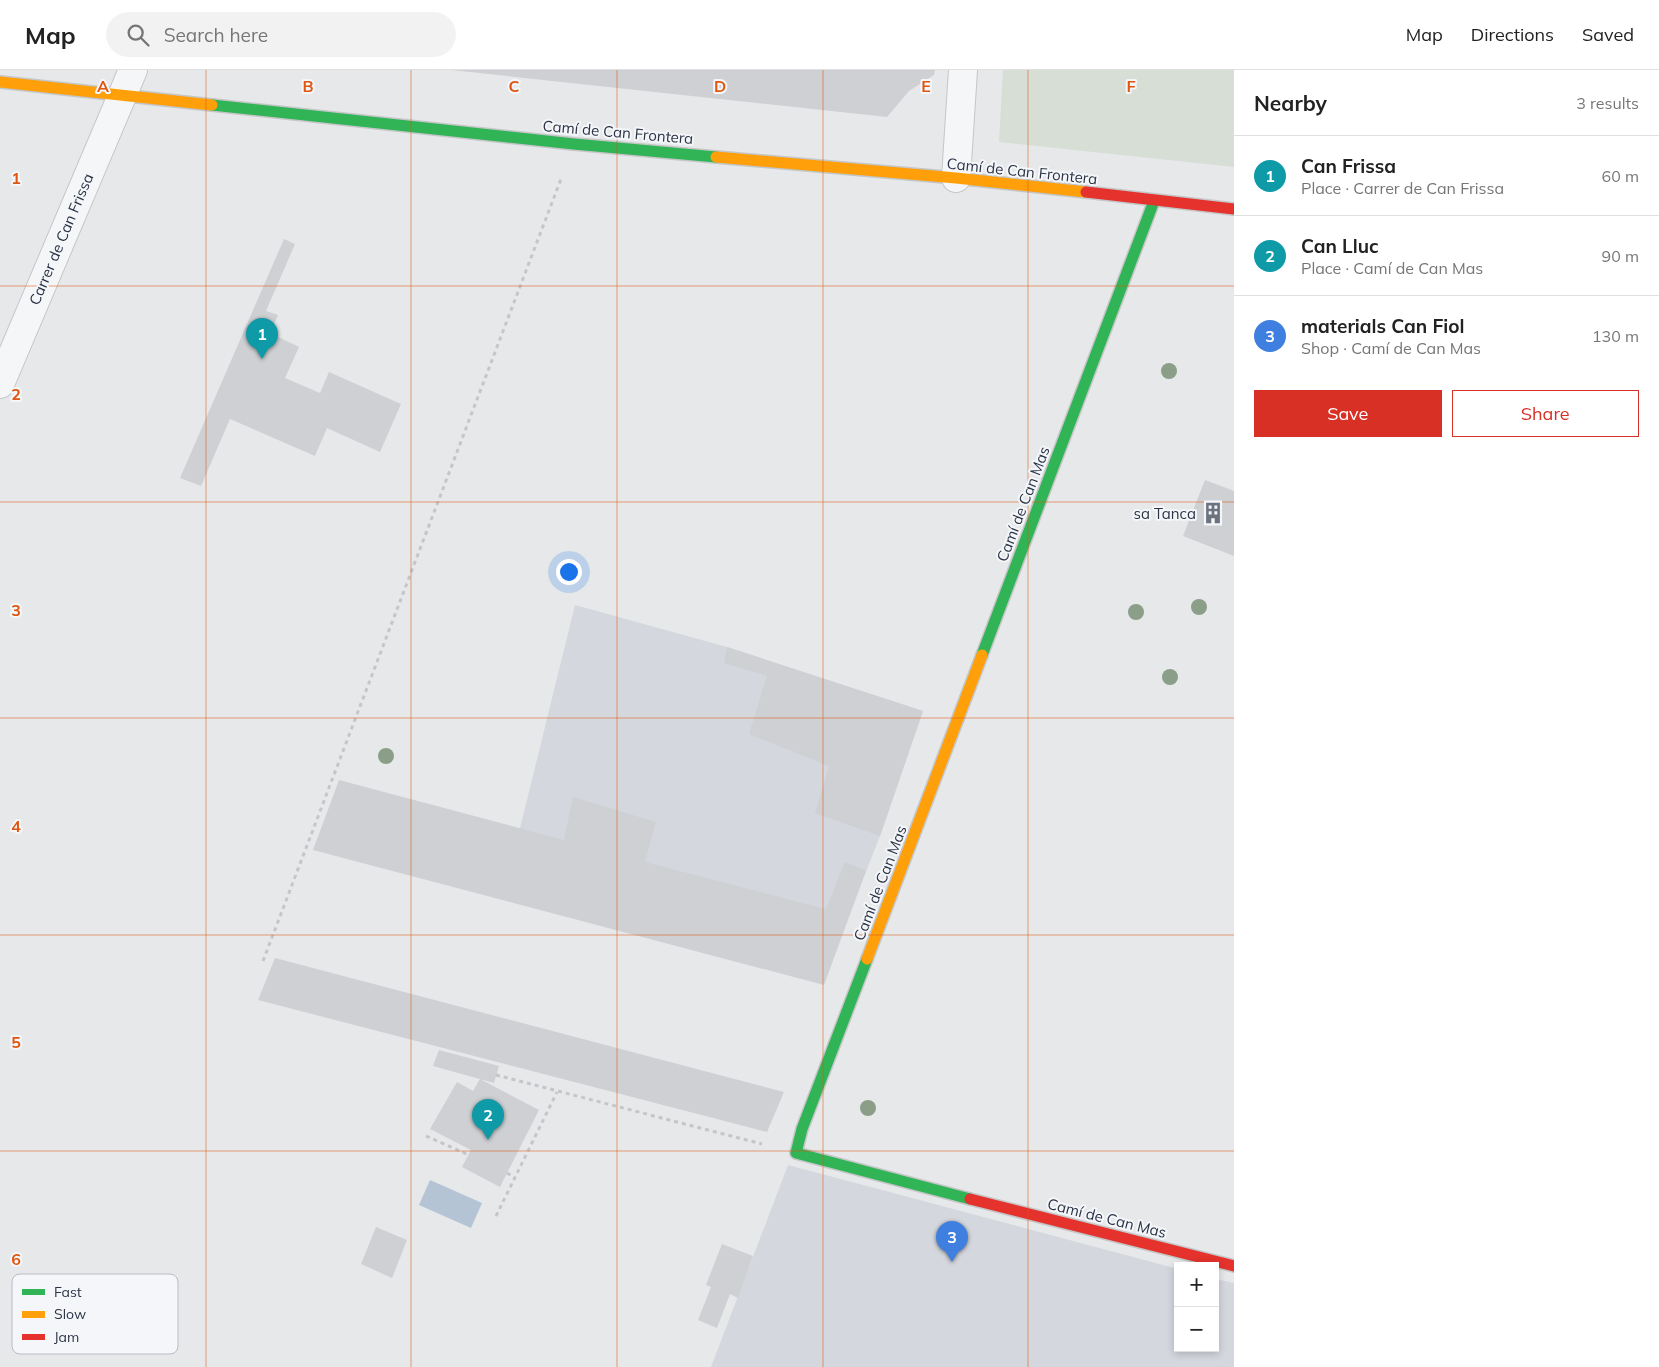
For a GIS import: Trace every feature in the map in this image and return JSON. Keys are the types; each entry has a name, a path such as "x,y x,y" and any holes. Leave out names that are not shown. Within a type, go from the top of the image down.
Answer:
{"street":[{"path":"956,178 963,70"},
{"name":"Camí de Can Frontera","path":"0,82 128,82 574,144 956,178 1234,209"},
{"name":"Carrer de Can Frissa","path":"0,384 128,82"},
{"name":"Camí de Can Mas","path":"1154,201 802,1129 796,1152 843,1167 1234,1266"}],"path":[{"path":"263,961 574,144"},
{"path":"496,1075 796,1152"},
{"path":"496,1216 557,1092"},
{"path":"426,1136 469,1155"},
{"path":"507,1174 514,1177"}],"shaded area":[{"path":"1003,70 1234,70 1234,167 999,142"},
{"path":"575,605 727,647 923,711 880,836 835,950 509,873"},
{"path":"788,1165 1174,1268 1174,1352 1219,1352 1219,1280 1234,1283 1234,1367 711,1367"}],"water":[{"path":"430,1180 482,1203 471,1228 419,1205"}],"building":[{"path":"451,70 935,70 934,75 909,91 887,117"},
{"path":"284,239 295,244 266,311 278,315 270,333 299,347 285,378 320,393 329,372 401,404 380,452 327,428 315,456 230,419 201,486 180,478"},
{"name":"sa Tanca","path":"1205,480 1234,491 1234,556 1183,536"},
{"path":"727,647 923,711 880,836 815,813 829,766 749,734 767,676 724,663"},
{"path":"339,780 564,840 573,797 656,822 645,862 826,909 845,862 866,871 824,985 313,850"},
{"path":"275,958 784,1092 767,1132 258,1000"},
{"path":"439,1050 499,1066 494,1083 433,1066"},
{"path":"480,1079 539,1110 500,1187 462,1167 471,1150 430,1129 457,1082 473,1091"},
{"path":"376,1227 407,1240 392,1278 361,1264"},
{"path":"722,1244 753,1256 738,1298 730,1294 717,1328 698,1320 711,1287 706,1285"}],"traffic: fast":[{"path":"212,105 574,144 716,157"},
{"path":"982,655 1154,201"},
{"path":"867,959 802,1129 796,1153 970,1199"}],"traffic: slow":[{"path":"0,82 212,105"},
{"path":"716,157 956,178 1086,192"},
{"path":"867,959 982,655"}],"traffic: jam":[{"path":"1086,192 1234,209"},
{"path":"970,1199 1234,1266"}],"place":[{"name":"Can Frissa","path":"262,359"},
{"name":"sa Tanca","path":"1213,513"},
{"name":"Can Lluc","path":"488,1140"},
{"name":"materials Can Fiol","path":"952,1262"}]}
